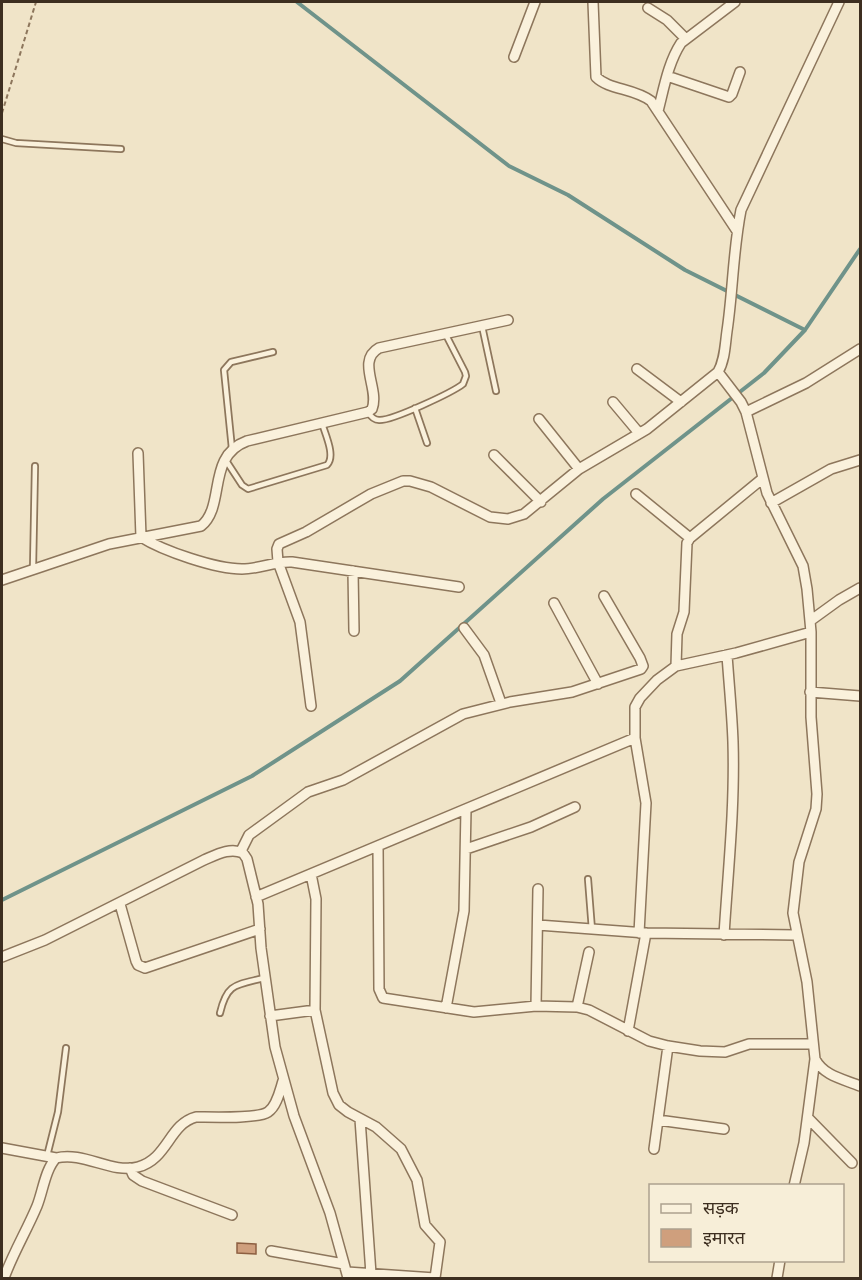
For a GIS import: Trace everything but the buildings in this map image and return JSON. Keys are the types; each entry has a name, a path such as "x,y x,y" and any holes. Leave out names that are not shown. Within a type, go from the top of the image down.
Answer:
{"street":[{"path":"514,57 535,2"},
{"path":"593,2 596,77 603,83 639,93 651,101 737,231"},
{"path":"658,111 675,52 686,38 735,2"},
{"path":"310,706 300,622 278,562 277,549 281,543 306,532 371,494 403,481 431,487 496,519 508,519 524,514 579,470 639,433 718,372 723,359 731,303 741,210 839,2"},
{"path":"648,8 667,20 686,38"},
{"path":"667,76 729,97 740,72"},
{"path":"2,580 109,544 198,528 204,524 210,514 225,459 231,449 247,441 368,412 372,409 375,401 368,363 373,351 508,320"},
{"path":"746,412 806,383 861,349"},
{"path":"637,369 681,402"},
{"path":"718,372 746,412 762,479 771,504 803,566 812,632 810,692 816,809 799,862 793,898 796,935 807,982 815,1059 808,1118 794,1184"},
{"path":"613,402 639,433"},
{"path":"539,419 579,470"},
{"path":"138,453 141,537"},
{"path":"494,455 540,502"},
{"path":"771,504 831,469 861,460"},
{"path":"676,666 676,642 684,612 687,547 690,538 762,479"},
{"path":"636,494 690,538"},
{"path":"141,537 187,557 237,569 278,562 459,587"},
{"path":"354,571 354,631"},
{"path":"810,621 839,600 861,588"},
{"path":"241,851 249,835 308,792 343,780 463,714 501,703 572,692 636,672 643,666 640,658 604,596"},
{"path":"554,603 598,684"},
{"path":"464,628 484,655 501,703"},
{"path":"628,1031 643,933 646,803 635,738 635,707 640,698 657,680 676,666 812,632"},
{"path":"724,935 731,839 733,765 727,655"},
{"path":"810,692 861,696"},
{"path":"256,897 635,738"},
{"path":"466,849 531,827 575,807"},
{"path":"446,1008 464,911 466,809"},
{"path":"378,846 381,996 385,999 483,1012 536,1006 577,1007 589,1010 649,1041 716,1053 731,1051 748,1044 813,1044"},
{"path":"2,957 45,940 204,860 226,851 241,851"},
{"path":"241,851 247,859 256,897 274,1047 302,1141 330,1213 346,1271"},
{"path":"271,1251 346,1271 435,1278 440,1242 424,1225 417,1180 395,1143 376,1127 348,1112 336,1100 315,1010 316,898 311,874"},
{"path":"536,1006 538,889"},
{"path":"120,903 136,961 138,965 145,968 260,929"},
{"path":"538,925 643,933 796,935"},
{"path":"577,1007 589,952"},
{"path":"270,1016 315,1010"},
{"path":"654,1149 668,1046"},
{"path":"815,1059 828,1074 861,1086"},
{"path":"2,1148 52,1157 73,1157 130,1168 149,1163 157,1158 179,1127 189,1119 253,1116 266,1113 274,1105 283,1081"},
{"path":"808,1118 852,1163"},
{"path":"360,1119 371,1274"},
{"path":"658,1120 724,1129"},
{"path":"4,1278 37,1206 52,1157"},
{"path":"130,1168 133,1175 142,1181 232,1215"},
{"path":"777,1278 780,1262"}],"lane":[{"path":"2,139 16,143 121,149"},
{"path":"482,326 496,391"},
{"path":"368,412 371,417 382,420 415,408 460,387 465,381 465,372 445,333"},
{"path":"231,449 224,370 231,362 273,352"},
{"path":"415,408 427,442"},
{"path":"225,459 242,485 248,489 327,465 331,457 322,423"},
{"path":"33,568 35,466"},
{"path":"588,879 592,930"},
{"path":"220,1013 224,996 230,989 264,978"},
{"path":"52,1157 66,1048"}],"path":[{"path":"2,113 36,2"}],"waterway":[{"path":"297,2 509,166 568,195 685,270 805,330"},
{"path":"2,900 252,776 400,681 603,499 764,373 805,330 860,249"}]}
